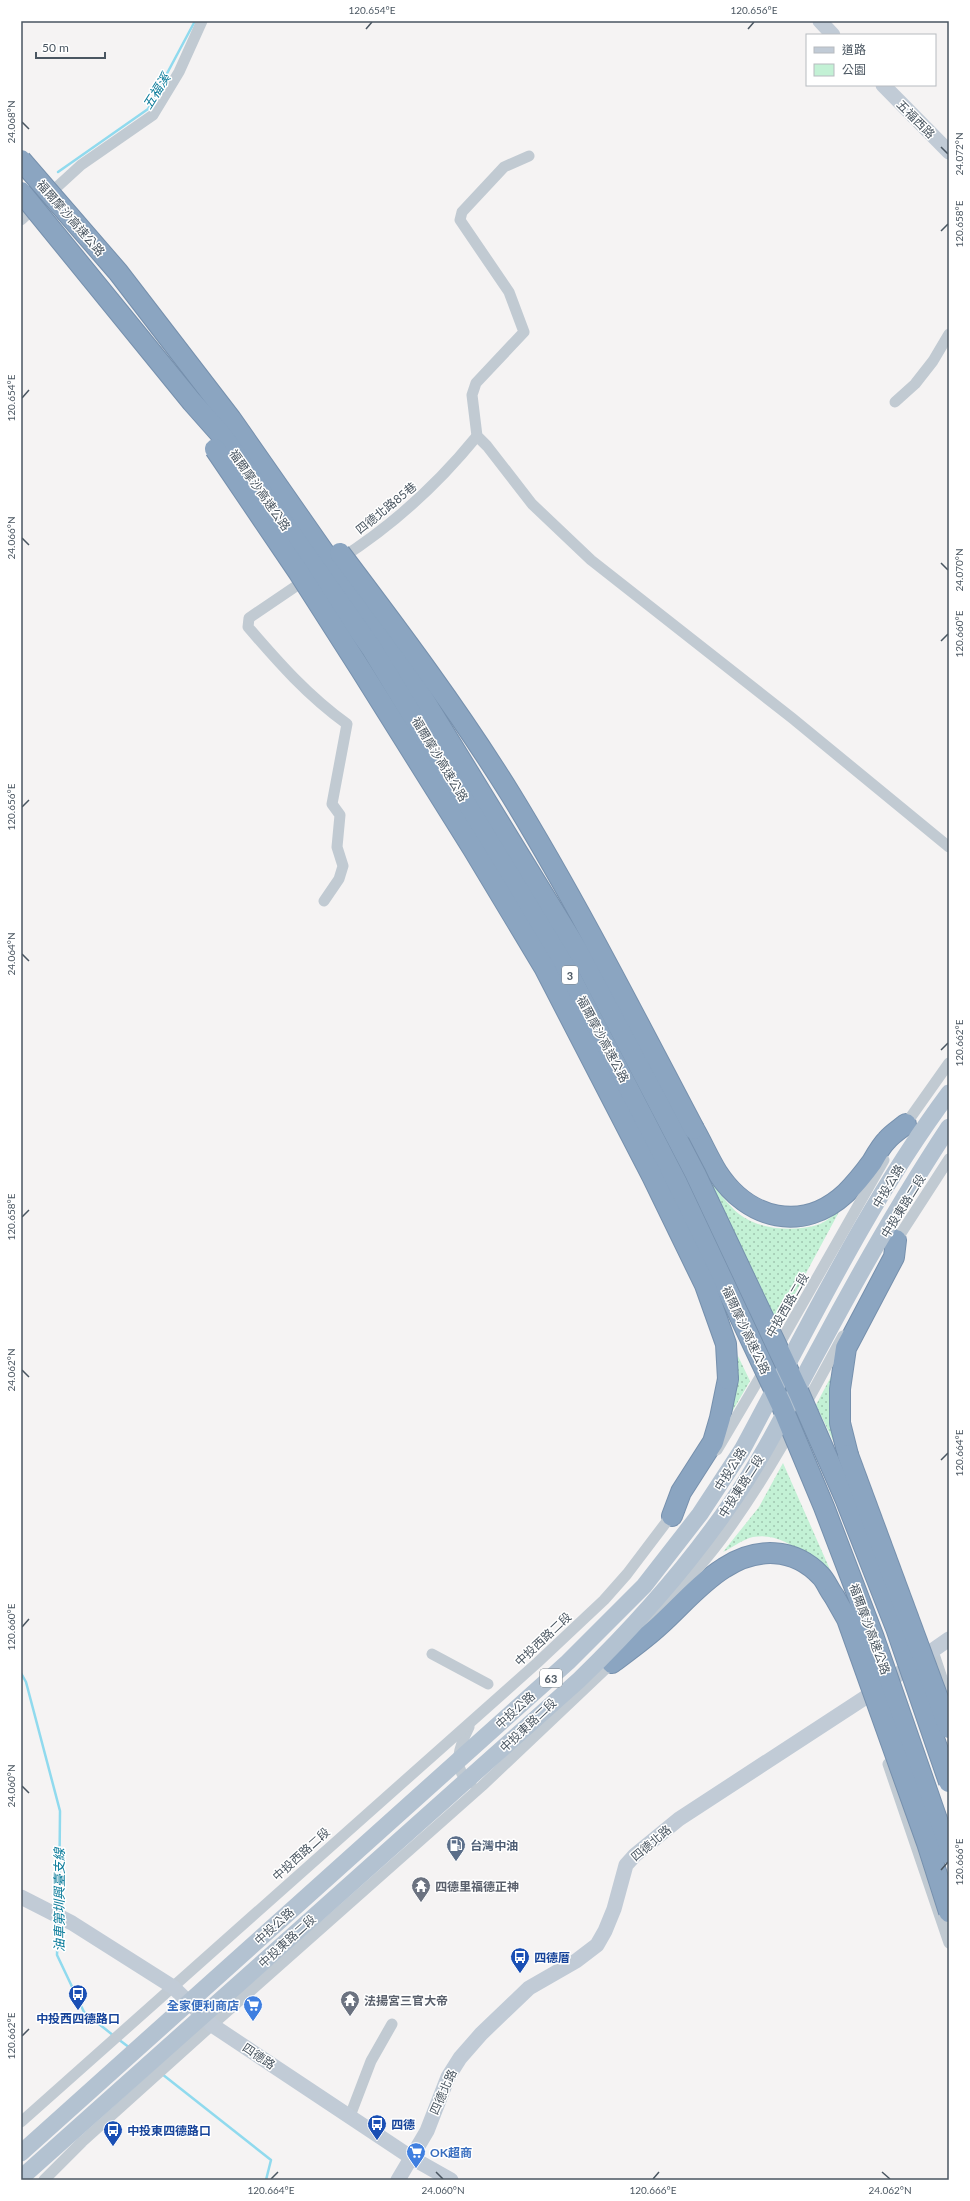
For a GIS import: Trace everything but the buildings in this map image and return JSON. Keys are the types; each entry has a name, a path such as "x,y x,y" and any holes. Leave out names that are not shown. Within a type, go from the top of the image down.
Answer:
{"highway":[{"name":"福爾摩沙高速公路","path":"21,160 118,272 231,419 402,664 586,964 695,1173 799,1393 839,1484 896,1628 949,1782"},
{"name":"福爾摩沙高速公路","path":"21,192 192,402 224,437 372,649 568,972 631,1090 676,1181 784,1411 874,1638 949,1854"},
{"path":"192,402 209,441 299,573 361,670 469,842 544,967 652,1176 705,1285 726,1344 728,1379 720,1418 712,1442 681,1492 672,1516"},
{"path":"231,419 305,506 381,607 454,709 511,794 604,958 718,1172 735,1193 757,1210 788,1217 805,1216 818,1213 835,1202 860,1178 886,1140 906,1124"},
{"path":"896,1240 894,1257 846,1348 840,1389 840,1417 848,1455 949,1728"},
{"path":"612,1663 659,1627 709,1579 735,1561 767,1552 789,1555 800,1559 822,1576 847,1619 927,1843 949,1912"}],"main road":[{"name":"中投公路","path":"21,2153 562,1668 644,1586 722,1482 742,1450 874,1208 918,1137 949,1093"},
{"name":"中投公路","path":"21,2178 578,1680 638,1620 707,1537 739,1492 758,1461 866,1262 906,1193 949,1127"}],"street":[{"path":"21,220 81,165 152,115 180,72 202,21"},
{"path":"820,21 832,34"},
{"name":"五福西路","path":"884,86 949,152"},
{"path":"529,156 504,167 462,212 460,220 509,292 524,332 476,383 472,395 478,436 532,504 591,560 792,718 949,847"},
{"path":"895,402 915,384 933,361 949,334"},
{"name":"四德北路85巷","path":"324,901 339,879 343,866 337,848 340,815 332,804 347,724 321,705 278,662 248,626 249,618 366,542 430,488 451,468 478,436"},
{"name":"中投西路二段","path":"21,2122 471,1723 604,1600 628,1574 672,1516 725,1438 906,1124 949,1063"},
{"name":"中投東路二段","path":"44,2180 212,2025 482,1786 612,1663 695,1572 728,1530 758,1486 896,1240 949,1159"},
{"name":"四德北路","path":"398,2180 427,2131 448,2077 460,2058 529,1988 576,1961 597,1945 605,1931 614,1908 626,1865 635,1854 679,1819 866,1697 949,1639"},
{"path":"933,1651 949,1699"},
{"path":"432,1654 488,1684"},
{"path":"890,1659 897,1676"},
{"path":"866,1697 949,1943"},
{"path":"471,1723 460,1745 458,1766 466,1780 474,1785 482,1786"},
{"path":"916,1845 949,1834"},
{"name":"四德路","path":"21,1897 72,1924 173,1987 212,2025 412,2158 451,2180"},
{"path":"350,2116 371,2062 392,2024"}],"green space":[{"path":"710,1181 727,1203 739,1214 756,1223 766,1226 787,1229 808,1227 823,1223 840,1210 777,1327"},
{"path":"738,1356 750,1381 729,1417 734,1402"},
{"path":"835,1369 839,1453 816,1405"},
{"path":"783,1463 839,1590 812,1561 801,1552 779,1539 766,1536 753,1537 723,1552 759,1507"}],"waterway":[{"name":"五福溪","path":"58,172 148,109 195,21"},
{"name":"油車第圳興臺支線","path":"21,1673 26,1682 60,1811 59,1911"},
{"name":"油車第圳興臺支線","path":"58,1922 57,1955 84,2012 114,2036"},
{"name":"油車第圳興臺支線","path":"118,2039 130,2048"},
{"name":"油車第圳興臺支線","path":"162,2074 271,2160 266,2180"}],"place":[{"name":"台灣中油","path":"456,1862"},
{"name":"四德里福德正神","path":"421,1903"},
{"name":"四德厝","path":"520,1974"},
{"name":"中投西四德路口","path":"78,2011"},
{"name":"法揚宮三官大帝","path":"350,2017"},
{"name":"全家便利商店","path":"253,2022"},
{"name":"四德","path":"377,2141"},
{"name":"中投東四德路口","path":"113,2147"},
{"name":"OK超商","path":"416,2169"}]}
